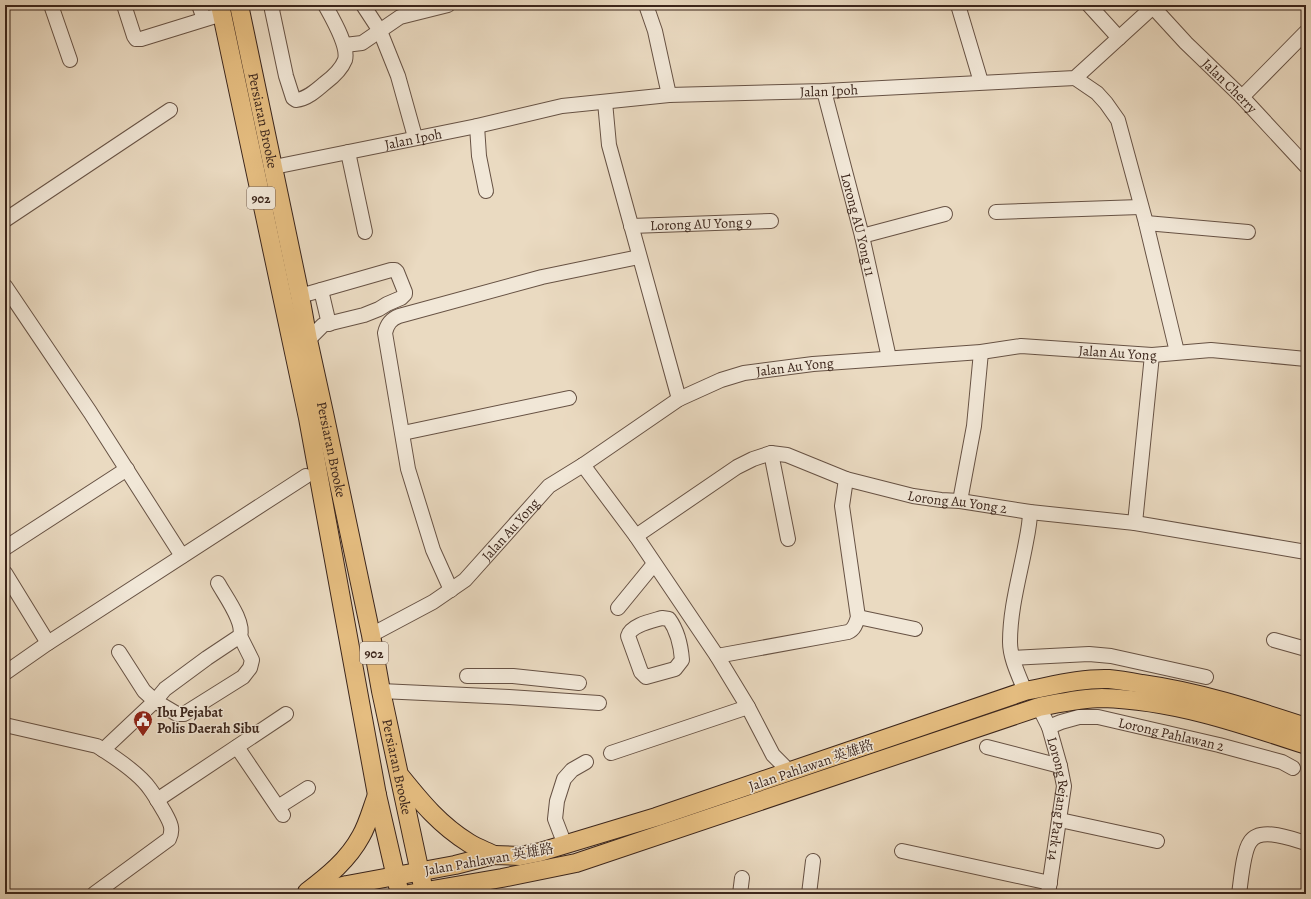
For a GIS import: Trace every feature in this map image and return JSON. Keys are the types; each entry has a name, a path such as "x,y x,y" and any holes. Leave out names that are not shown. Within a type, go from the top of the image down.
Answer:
{"main road":[{"name":"Persiaran Brooke","path":"239,5 300,296 308,340 310,390"},
{"name":"Persiaran Brooke","path":"221,9 316,416 371,635 381,692 419,871 419,893"},
{"name":"Persiaran Brooke","path":"316,416 377,795 401,894"},
{"name":"Jalan Pahlawan 英雄路","path":"314,894 419,871 455,865 494,855 520,856 565,845 656,817 1025,691 1074,681 1109,679 1202,694 1247,707 1306,727"},
{"name":"Jalan Pahlawan 英雄路","path":"419,893 502,878 583,860 1039,707 1101,698 1151,702 1177,706 1256,728 1306,745"},
{"path":"399,775 426,809 447,828 470,844 494,855"},
{"path":"304,894 346,860 361,836 377,795"},
{"path":"485,894 502,878"}],"street":[{"path":"51,5 70,60"},
{"path":"124,5 136,39 141,39 204,19 221,9"},
{"path":"200,5 204,19"},
{"path":"274,5 272,10 286,76 293,98 296,100 308,97 336,74 346,58 345,45 325,5"},
{"path":"363,5 380,31 398,76 415,138"},
{"path":"345,45 362,43 400,17 448,5"},
{"path":"646,5 655,31 669,95"},
{"path":"958,5 981,82"},
{"path":"1089,5 1119,38"},
{"path":"1154,6 1075,78 1106,103 1118,120 1133,173 1140,207 1146,223 1176,352"},
{"name":"Jalan Cherry","path":"1154,6 1186,43 1242,97 1306,166"},
{"path":"1242,97 1306,32"},
{"name":"Jalan Ipoh","path":"274,167 478,126 562,106 669,95 824,91 1075,78"},
{"name":"Lorong AU Yong 11","path":"824,91 862,236 889,358"},
{"path":"605,102 609,145 679,399"},
{"path":"5,220 170,110"},
{"path":"478,126 479,156 486,192"},
{"path":"348,152 365,232"},
{"path":"996,212 1140,207"},
{"path":"862,236 945,214"},
{"name":"Lorong AU Yong 9","path":"631,226 771,221"},
{"path":"1146,223 1248,232"},
{"path":"451,590 430,542 408,470 385,333 386,328 394,318 399,316 542,277 639,257"},
{"path":"300,296 395,270 405,292 401,298 379,310 323,325 308,340"},
{"path":"5,286 111,444 182,556"},
{"path":"321,290 329,324"},
{"path":"379,310 390,322"},
{"name":"Jalan Au Yong","path":"371,635 433,602 465,580 549,486 583,465 679,399 721,380 744,373 813,364 981,352 1021,346 1152,355 1211,350 1306,359"},
{"path":"960,501 974,426 981,352"},
{"path":"1135,524 1152,355"},
{"path":"403,433 570,398"},
{"path":"771,454 788,539"},
{"name":"Lorong Au Yong 2","path":"636,536 737,468 753,459 771,454 787,455 846,479 913,496 960,501 1030,512 1135,524 1306,552"},
{"path":"583,465 636,536 717,656 748,707 773,755 790,772"},
{"path":"5,548 127,469"},
{"path":"5,673 48,643 306,476"},
{"path":"717,656 848,632 856,625 858,618 842,506 846,479"},
{"path":"1025,691 1013,658 1010,643 1013,608 1029,526 1030,512"},
{"path":"618,608 654,564"},
{"path":"5,573 48,643"},
{"path":"119,652 144,691 155,701 178,714 184,714 243,677 250,668 252,660 240,636 241,632 239,620 218,583"},
{"path":"669,619 676,632 682,660 675,669 646,677 641,672 628,636 629,632 635,628 662,618 669,619 685,609"},
{"path":"858,618 915,629"},
{"path":"103,750 178,678 240,636"},
{"path":"1274,640 1306,649"},
{"path":"1013,658 1089,654 1111,656 1206,677"},
{"path":"468,676 513,676 579,683"},
{"path":"509,696 513,676"},
{"path":"381,692 509,696 600,703"},
{"path":"611,753 748,707"},
{"name":"Lorong Rejang Park 14","path":"1039,707 1049,727 1064,786 1049,889"},
{"path":"157,800 286,714"},
{"name":"Lorong Pahlawan 2","path":"1049,727 1079,717 1098,717 1219,745 1282,762 1293,768"},
{"path":"5,724 97,746 129,769 149,788 172,826 172,834 169,839 94,894"},
{"path":"237,747 281,811 308,788"},
{"path":"987,747 1060,766"},
{"path":"761,781 771,763 773,755"},
{"path":"565,845 555,819 557,801 564,779 572,770 586,762"},
{"path":"1060,820 1157,841"},
{"path":"1239,894 1246,852 1250,841 1259,835 1270,834 1306,843"},
{"path":"902,850 1049,889"},
{"path":"809,894 813,862"},
{"path":"740,894 742,878"}],"place":[{"name":"Ibu Pejabat Polis Daerah Sibu","path":"143,737"}]}
